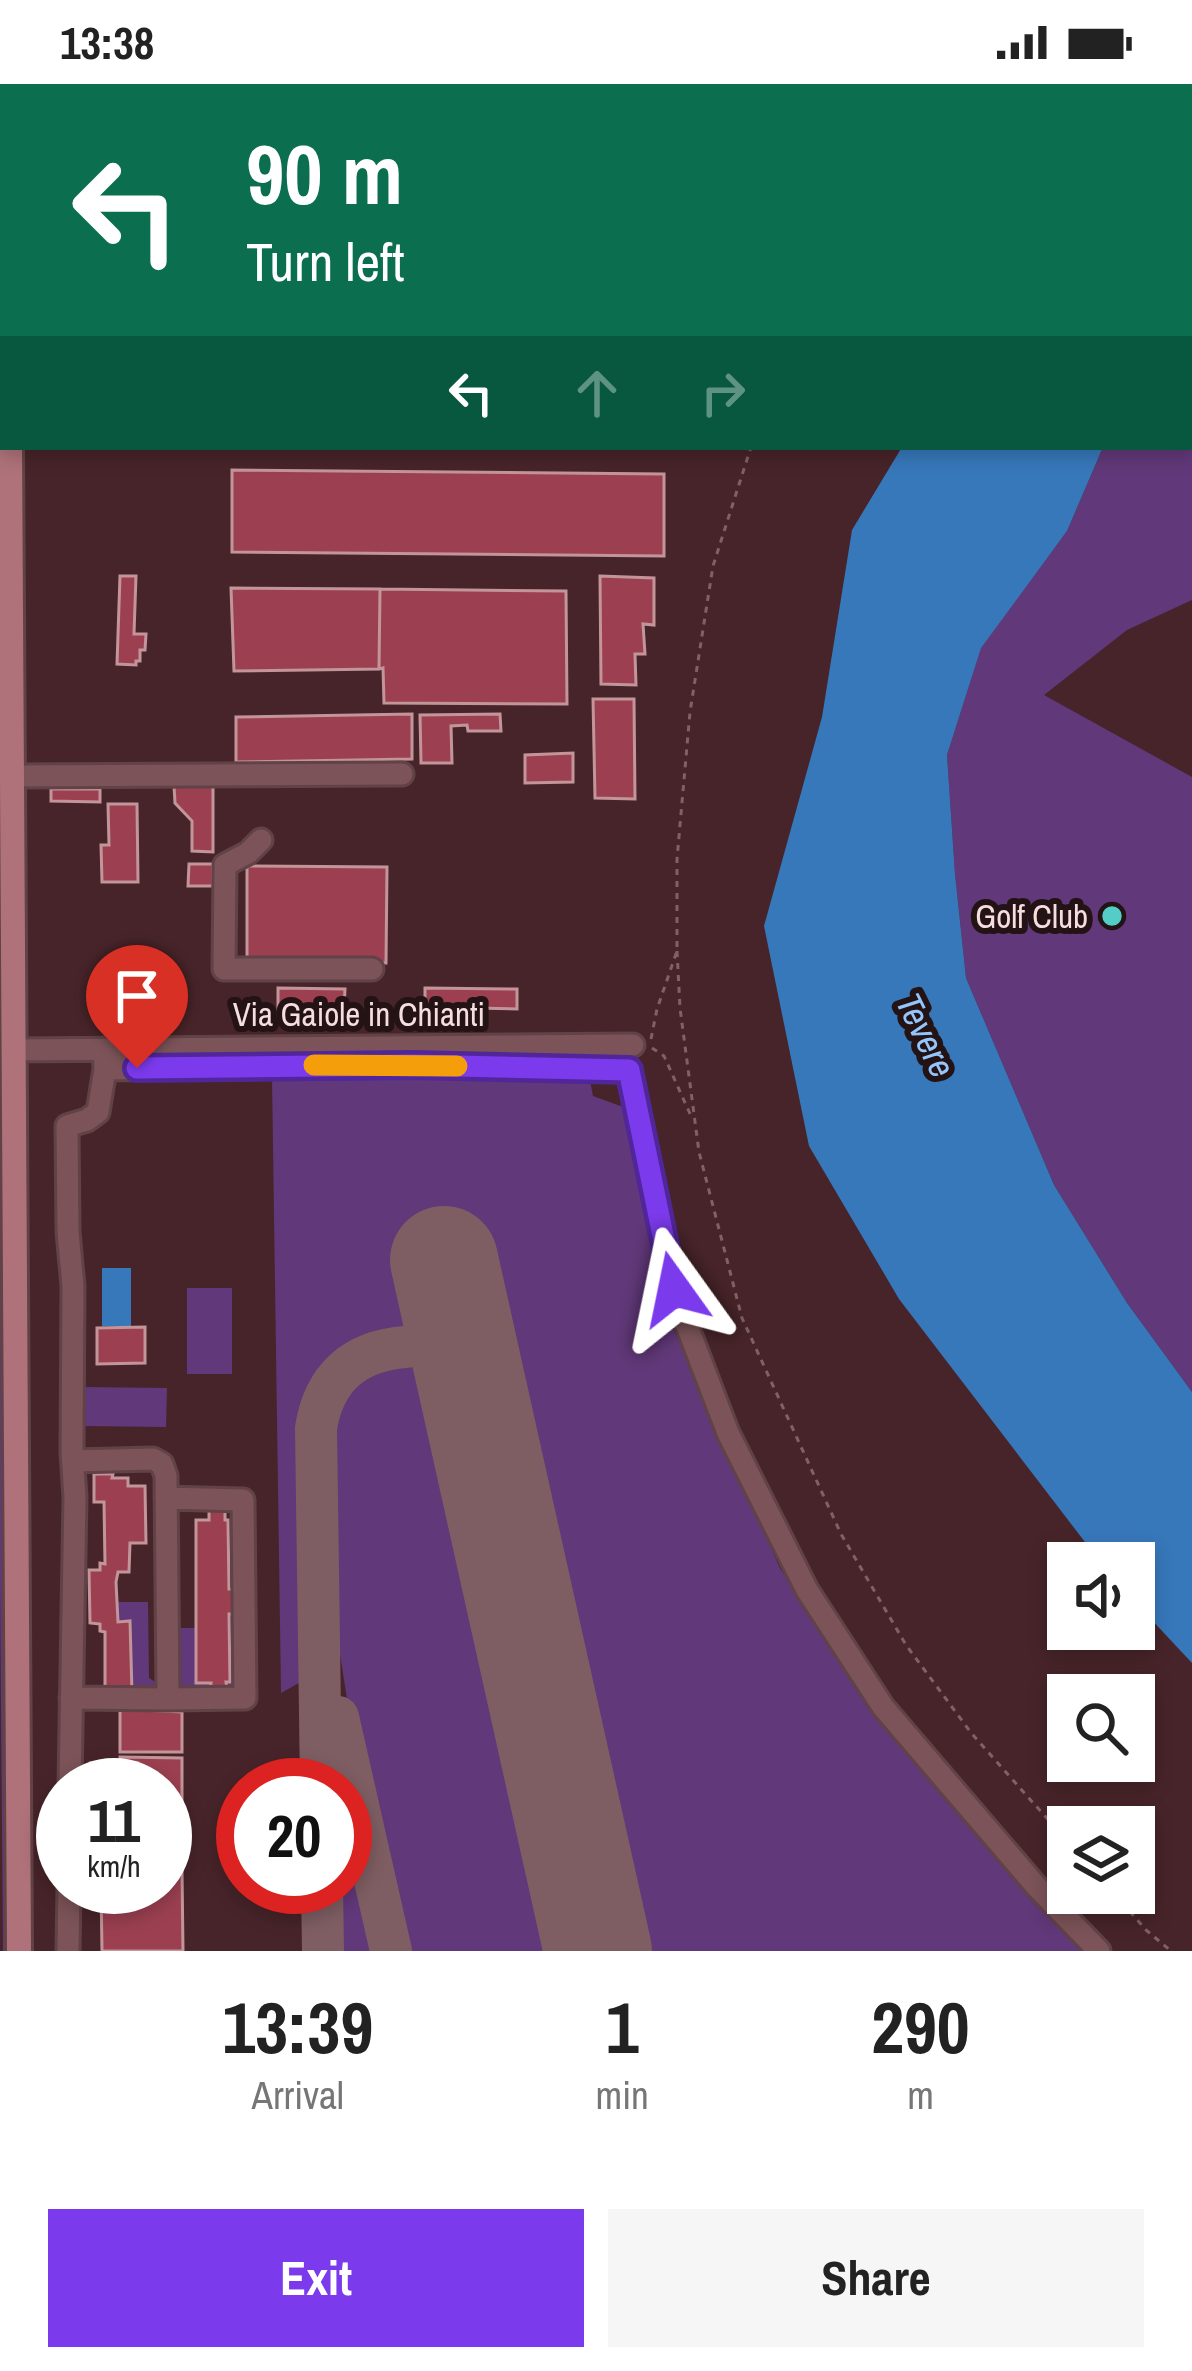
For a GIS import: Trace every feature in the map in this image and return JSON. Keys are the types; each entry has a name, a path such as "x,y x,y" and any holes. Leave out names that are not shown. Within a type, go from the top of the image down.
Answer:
{"main road":[{"path":"10,450 19,1951"}],"street":[{"path":"12,776 402,774"},
{"path":"261,840 225,865 224,969 372,969"},
{"name":"Via Gaiole in Chianti","path":"13,1050 104,1059 633,1045"},
{"path":"70,1758 75,1497 67,1126 98,1112 104,1059 629,1070 674,1289 728,1432 807,1590 883,1707 1036,1886 1099,1951"},
{"path":"73,1461 153,1459 162,1464 166,1476 168,1699"},
{"path":"71,1699 245,1698 243,1500 166,1498"},
{"path":"68,1914 68,1951"}],"path":[{"path":"750,450 713,566 689,712 677,860 680,1008 699,1152 742,1318 842,1534 919,1663 972,1734 1047,1818"},
{"path":"633,1045 652,1039 677,951"},
{"path":"633,1045 652,1047 664,1056 694,1124"},
{"path":"1133,1914 1171,1951"}],"shaded area":[{"path":"2,450 12,1951 3,1951"},
{"path":"1102,450 1192,450 1192,600 1127,630 1044,695 1192,777 1192,1392 1127,1303 1054,1185 966,978 947,755 981,647 1067,531"},
{"path":"589,1075 593,1096 626,1108 668,1317 780,1568 877,1714 965,1821 1047,1908 1047,1914 1087,1951 642,1951 478,1236 401,1252 416,1314 411,1327 342,1354 310,1391 301,1413 306,1670 299,1683 281,1693 272,1078"},
{"path":"187,1288 232,1288 232,1374 187,1374"},
{"path":"390,1367 418,1369 432,1378 563,1951 405,1951 372,1810 372,1758 360,1758 336,1628 331,1440 340,1400 363,1379"},
{"path":"83,1387 167,1388 166,1427 82,1426"},
{"path":"117,1602 148,1602 149,1678 160,1685 160,1691 132,1693 130,1622 118,1622"},
{"path":"229,1614 239,1614 235,1692 178,1690 176,1628 196,1628 211,1691 227,1690"},
{"path":"338,1914 365,1914 374,1951 338,1951"}],"water":[{"name":"Tevere","path":"900,450 1102,450 1067,531 981,648 947,755 955,874 966,978 1054,1185 1127,1303 1192,1392 1192,1663 1155,1623 1155,1542 1085,1542 899,1299 809,1146 764,926 822,717 852,530"},
{"path":"102,1268 131,1268 131,1326 102,1326"}],"building":[{"path":"232,470 664,474 664,556 232,552"},
{"path":"120,576 136,576 134,634 146,634 145,650 140,650 136,665 117,664"},
{"path":"600,576 654,578 654,625 643,624 645,654 635,654 636,685 601,684"},
{"path":"231,588 380,589 379,669 234,671"},
{"path":"380,589 566,591 567,704 384,703 383,668 379,669"},
{"path":"593,699 634,699 635,799 595,798"},
{"path":"412,714 412,759 236,762 236,717"},
{"path":"500,714 501,731 451,726 452,763 421,763 420,715"},
{"path":"573,753 573,782 525,783 525,755"},
{"path":"174,786 213,786 213,852 192,851 192,821 175,803"},
{"path":"51,789 100,789 100,802 51,801"},
{"path":"108,804 137,804 138,882 102,882 101,845 109,845"},
{"path":"189,864 213,864 213,886 188,886"},
{"path":"247,866 387,867 386,963 247,963"},
{"path":"118,988 146,988 146,1020 117,1020"},
{"path":"278,988 345,989 344,1010 278,1014"},
{"path":"425,988 517,989 517,1009 425,1007"},
{"path":"145,1327 145,1363 97,1364 97,1328"},
{"path":"94,1474 113,1474 112,1478 128,1478 128,1486 145,1486 146,1543 130,1543 129,1572 118,1572 116,1582 118,1622 130,1621 132,1693 105,1695 105,1632 100,1631 100,1624 90,1623 89,1570 100,1570 100,1563 105,1564 104,1502 94,1502"},
{"path":"225,1509 229,1589 233,1589 230,1682 226,1682 227,1691 210,1691 211,1683 196,1683 196,1520 209,1520 209,1510"},
{"path":"120,1709 182,1712 182,1752 120,1752"},
{"path":"101,1914 183,1914 183,1951 102,1951"}],"taxiway":[{"path":"321,1758 316,1428 320,1410 344,1370 387,1350 442,1349 469,1376"},
{"path":"338,1717 391,1951"},
{"path":"322,1914 323,1951"}],"runway":[{"path":"444,1260 598,1951"}],"slow traffic":[{"path":"314,1065 457,1066"}],"place":[{"name":"Golf Club","path":"1112,916"}],"route":[{"path":"137,1068 413,1065 629,1070 674,1289"}]}
